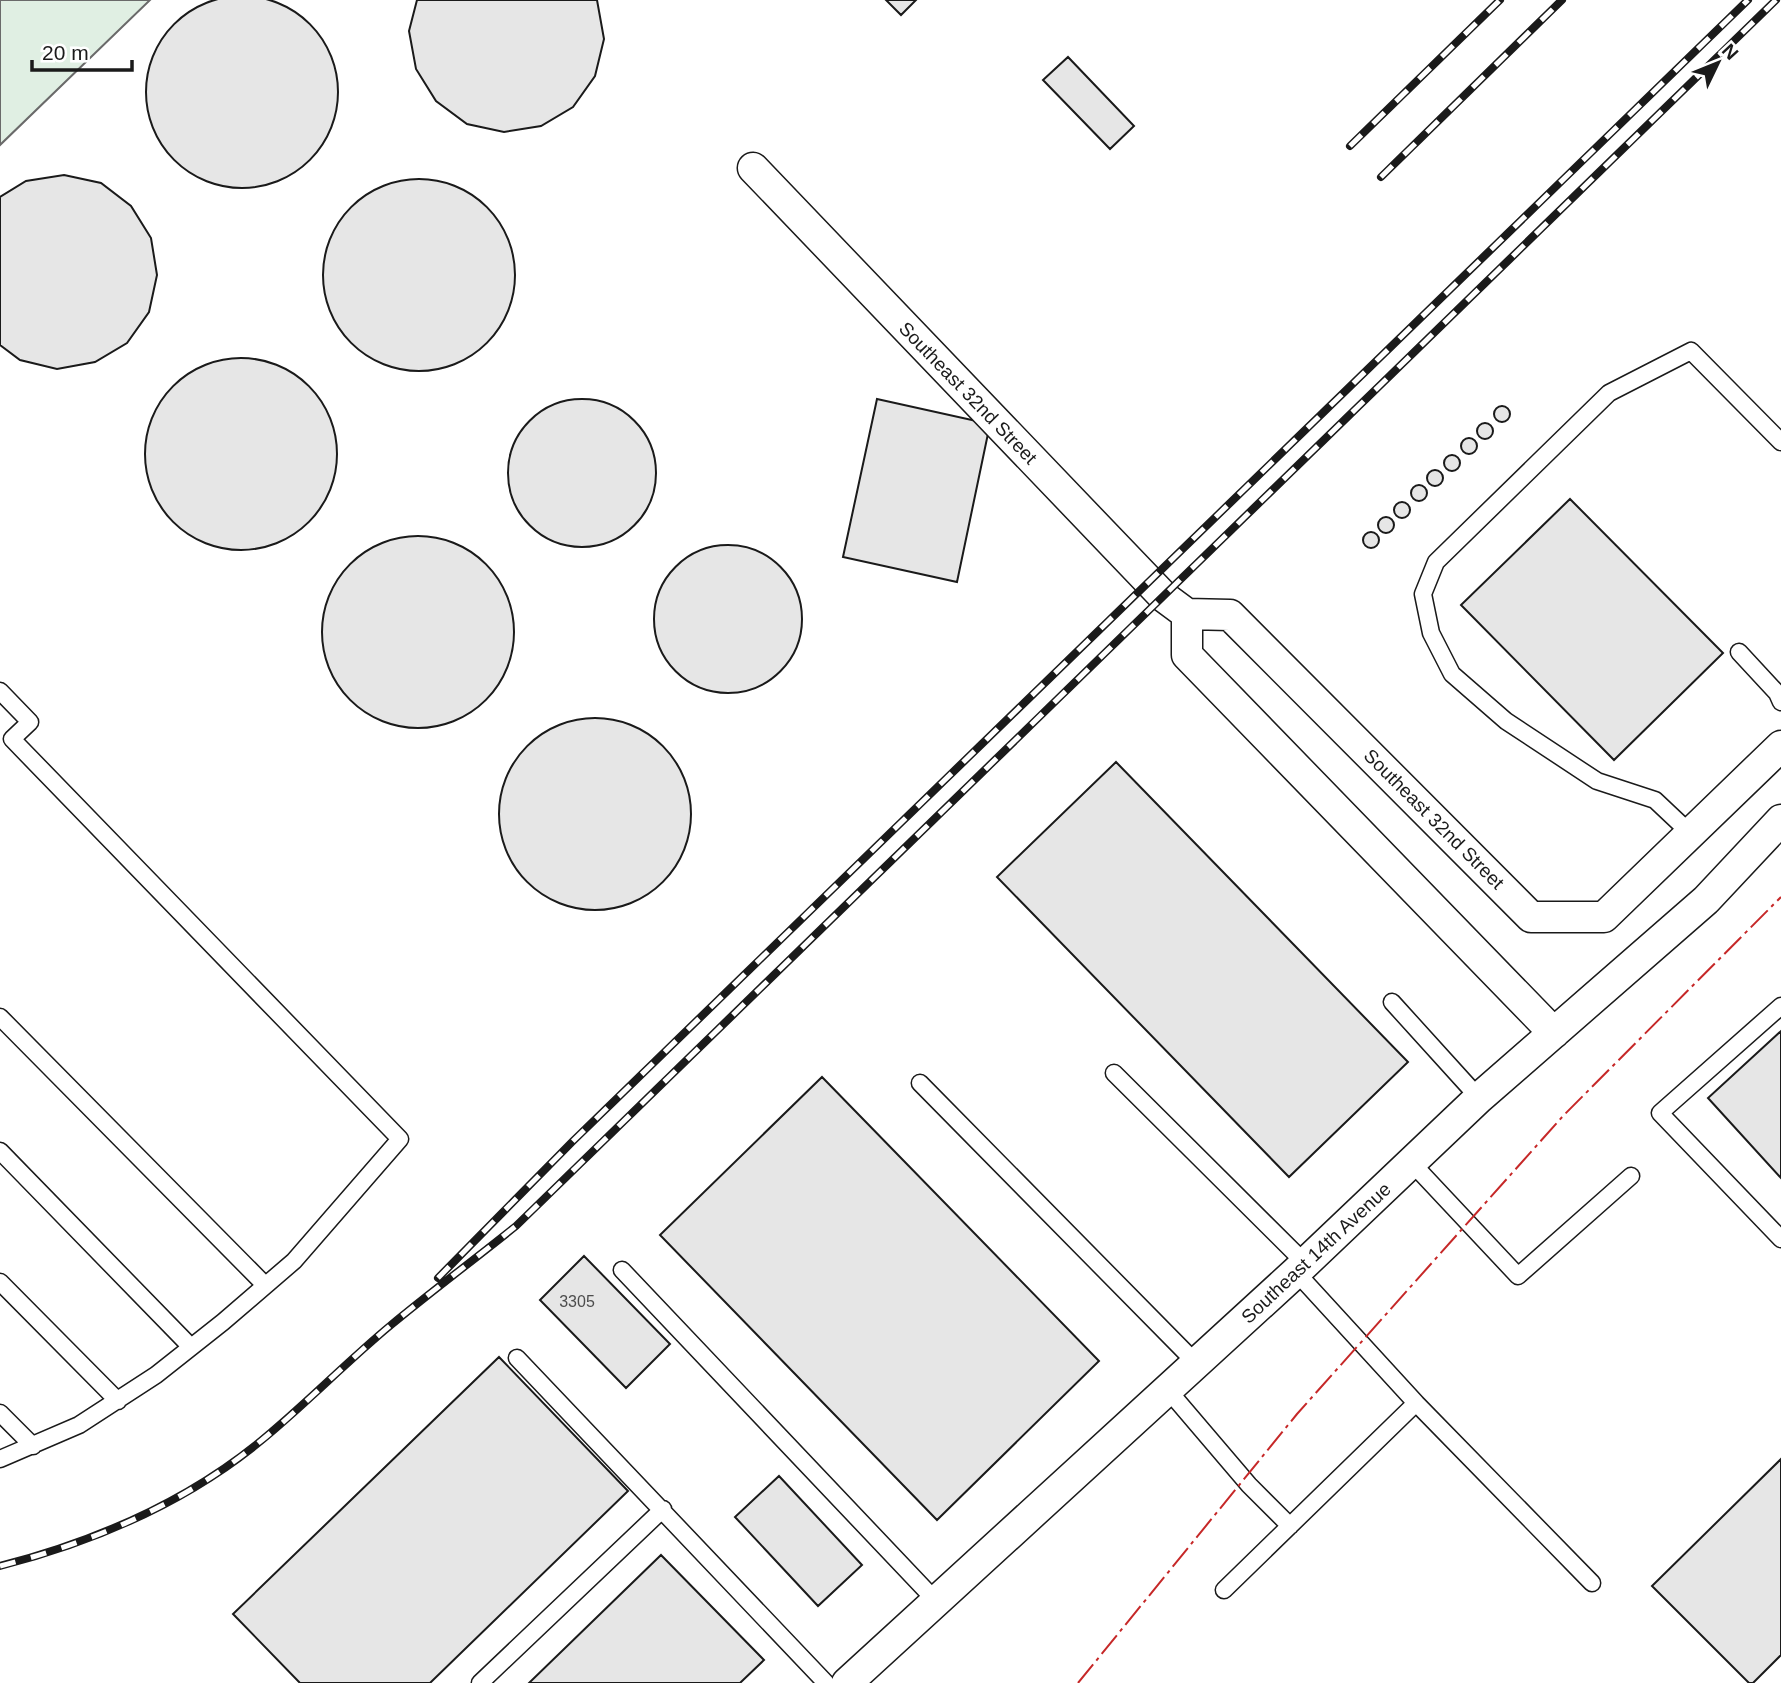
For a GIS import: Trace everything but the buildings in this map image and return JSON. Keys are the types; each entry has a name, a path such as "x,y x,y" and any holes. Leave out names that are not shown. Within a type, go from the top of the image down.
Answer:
{"street":[{"name":"Southeast 32nd Street","path":"753,168 1164,597 1187,614 1230,615 1531,917 1604,916 1690,833"},
{"path":"1187,614 1186,655 1554,1033"},
{"path":"1690,833 1781,746"},
{"name":"Southeast 14th Avenue","path":"847,1683 1301,1268 1479,1098 1706,900 1781,820"}],"lane":[{"path":"1690,833 1655,800 1597,782 1506,721 1452,674 1431,633 1423,594 1436,562 1609,393 1691,351 1781,442"},
{"path":"1739,652 1777,693 1781,702"},
{"path":"0,691 30,722 6,744 400,1139 294,1261 191,1347 118,1401 79,1425 0,1459"},
{"path":"1392,1002 1479,1098"},
{"path":"1781,1006 1660,1113 1781,1240"},
{"path":"0,1017 264,1284"},
{"path":"1114,1073 1301,1268 1416,1403 1592,1583"},
{"path":"920,1083 1197,1363"},
{"path":"0,1151 191,1347"},
{"path":"1411,1162 1518,1276 1631,1176"},
{"path":"622,1270 935,1600"},
{"path":"0,1282 118,1401"},
{"path":"517,1358 826,1683"},
{"path":"1168,1390 1249,1485 1290,1526"},
{"path":"1224,1590 1416,1403"},
{"path":"0,1413 33,1446"},
{"path":"480,1683 663,1509"}],"green space":[{"path":"0,0 150,0 0,145"}],"railway":[{"path":"1350,146 1500,0"},
{"path":"1381,177 1562,0"},
{"path":"438,1278 573,1141 1748,0"},
{"path":"0,1566 69,1545 135,1519 228,1466 274,1430 391,1325 516,1226 1776,0"}],"power":[{"path":"1078,1683 1297,1414 1563,1116 1781,897"}]}
